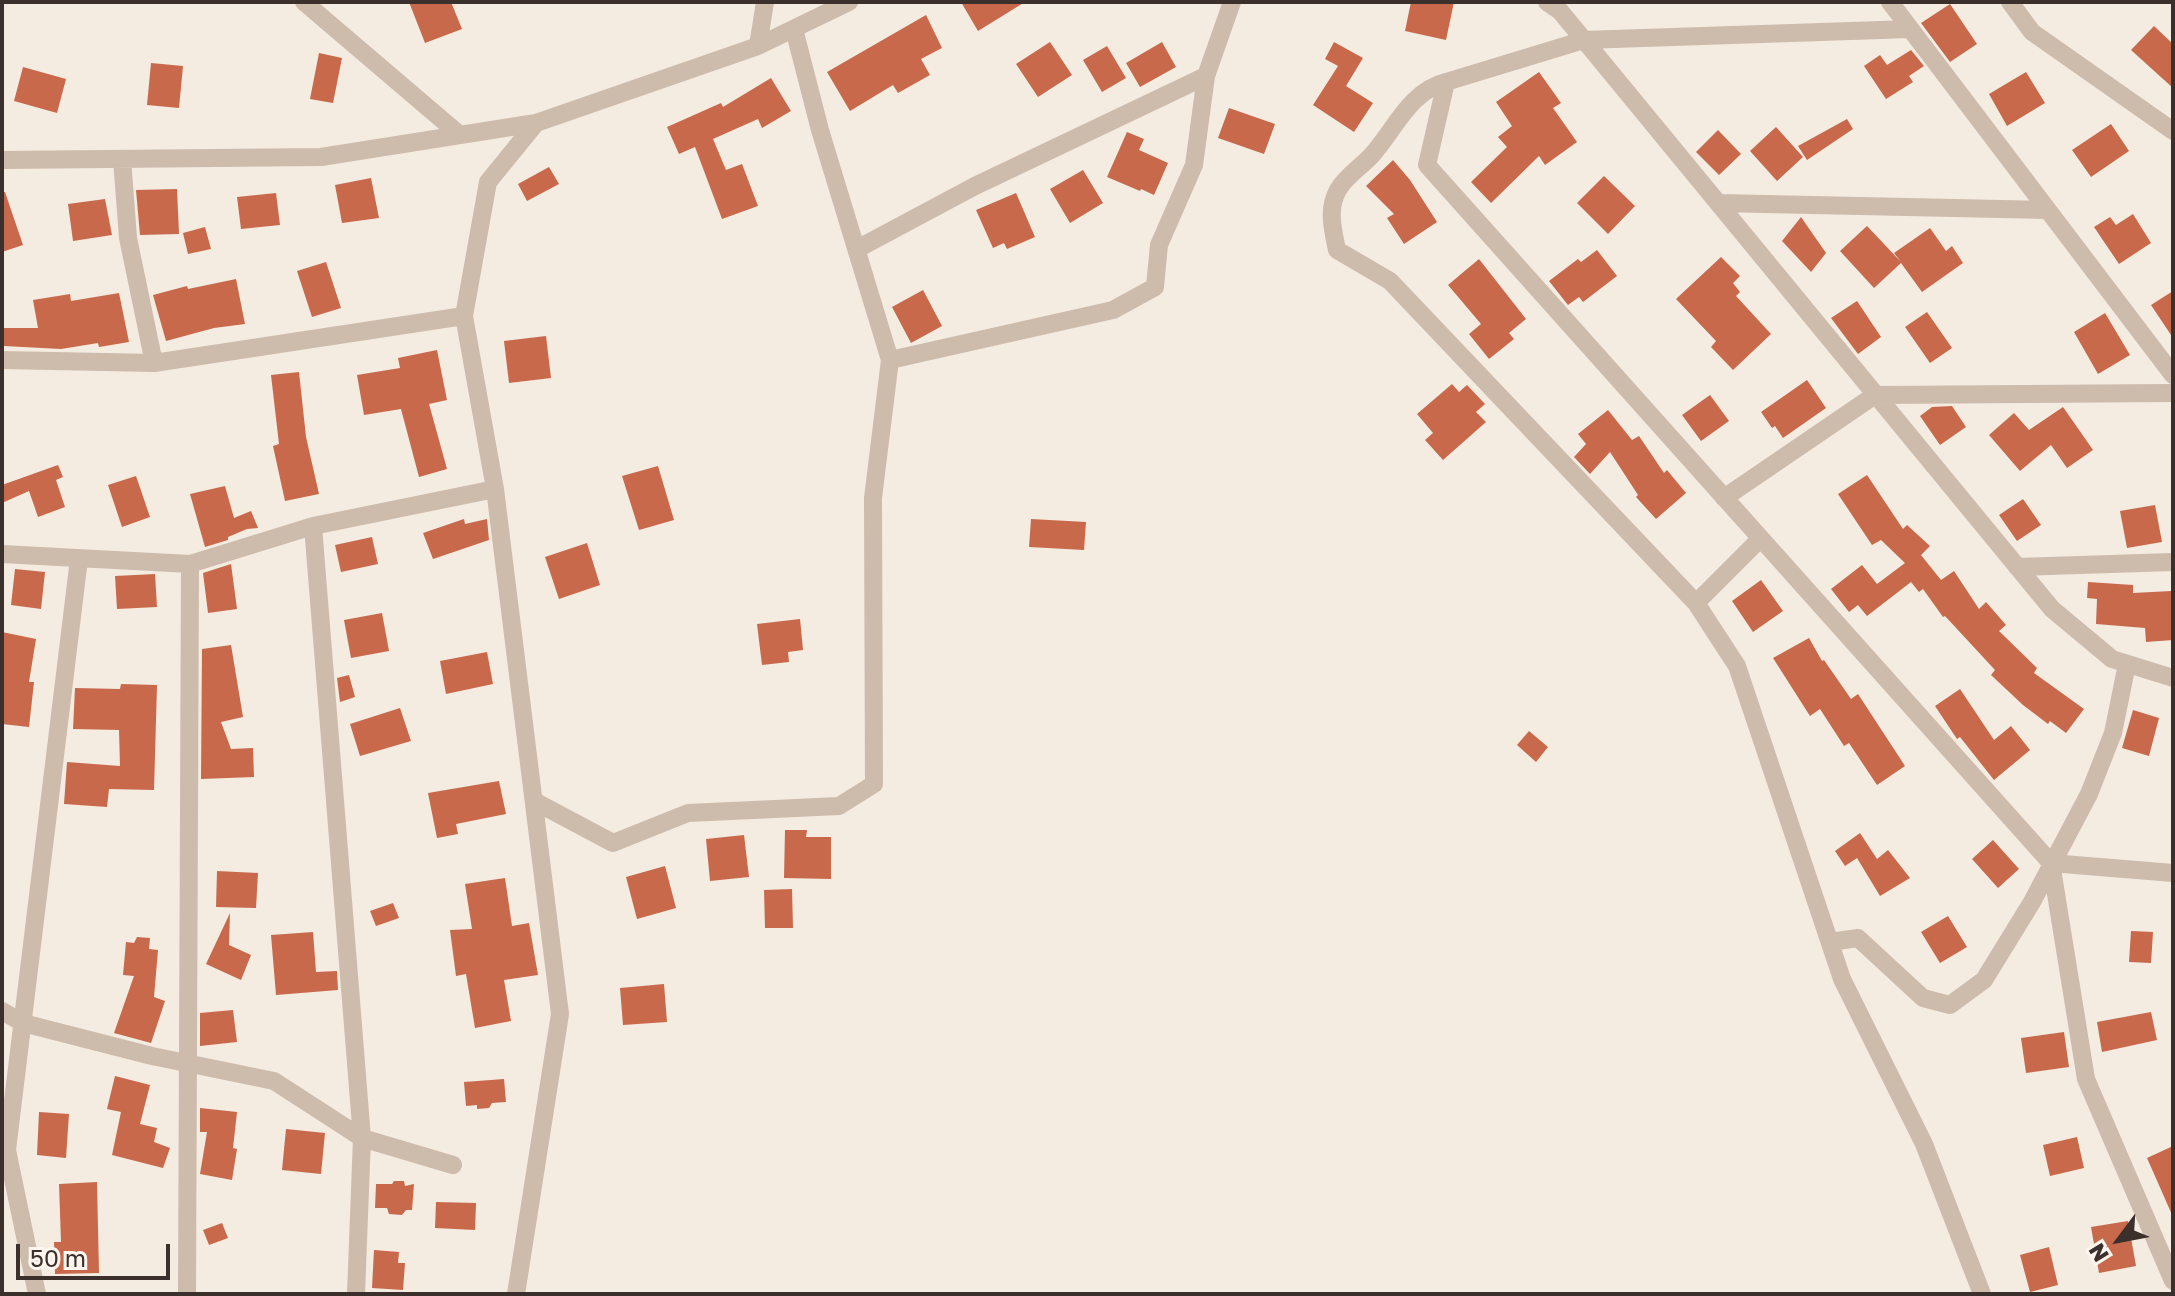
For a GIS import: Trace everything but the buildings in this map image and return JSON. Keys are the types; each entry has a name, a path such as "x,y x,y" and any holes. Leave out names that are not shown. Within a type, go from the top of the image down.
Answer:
{"street":[{"path":"304,2 460,135"},
{"path":"758,46 765,2"},
{"path":"2,160 321,157 536,123 758,46 849,2"},
{"path":"890,360 1113,310 1155,287 1159,245 1194,165 1206,76 1232,2"},
{"path":"1547,2 1560,11 2052,609 2112,659 2173,678"},
{"path":"1890,2 2173,375"},
{"path":"2010,2 2032,32 2173,131"},
{"path":"534,801 613,843 688,813 839,806 874,784 873,498 890,360 820,130 794,29"},
{"path":"1910,29 1584,40 1434,85 1410,104 1373,154 1338,190 1330,219 1337,250 1390,281 1696,603 1737,666 1842,979 1924,1144 1982,1294"},
{"path":"857,249 975,186 1206,76"},
{"path":"1446,82 1427,165 2051,863 2086,1079 2173,1281"},
{"path":"516,1294 560,1014 495,489 464,316 488,182 536,123"},
{"path":"122,159 128,238 154,363"},
{"path":"1718,203 2048,210"},
{"path":"2,360 154,363 464,316"},
{"path":"1724,498 1875,395 2173,393"},
{"path":"2,554 190,564 313,526 495,489"},
{"path":"313,526 362,1138 356,1294"},
{"path":"1696,603 1760,539"},
{"path":"37,1294 7,1150 79,559"},
{"path":"2017,567 2173,562"},
{"path":"187,1294 190,564"},
{"path":"1830,942 1858,938 1923,998 1950,1005 1984,980 2032,902 2089,794 2113,733 2127,664"},
{"path":"2051,863 2173,873"},
{"path":"2,1011 23,1023 188,1065 274,1081 362,1138 453,1165"}]}
